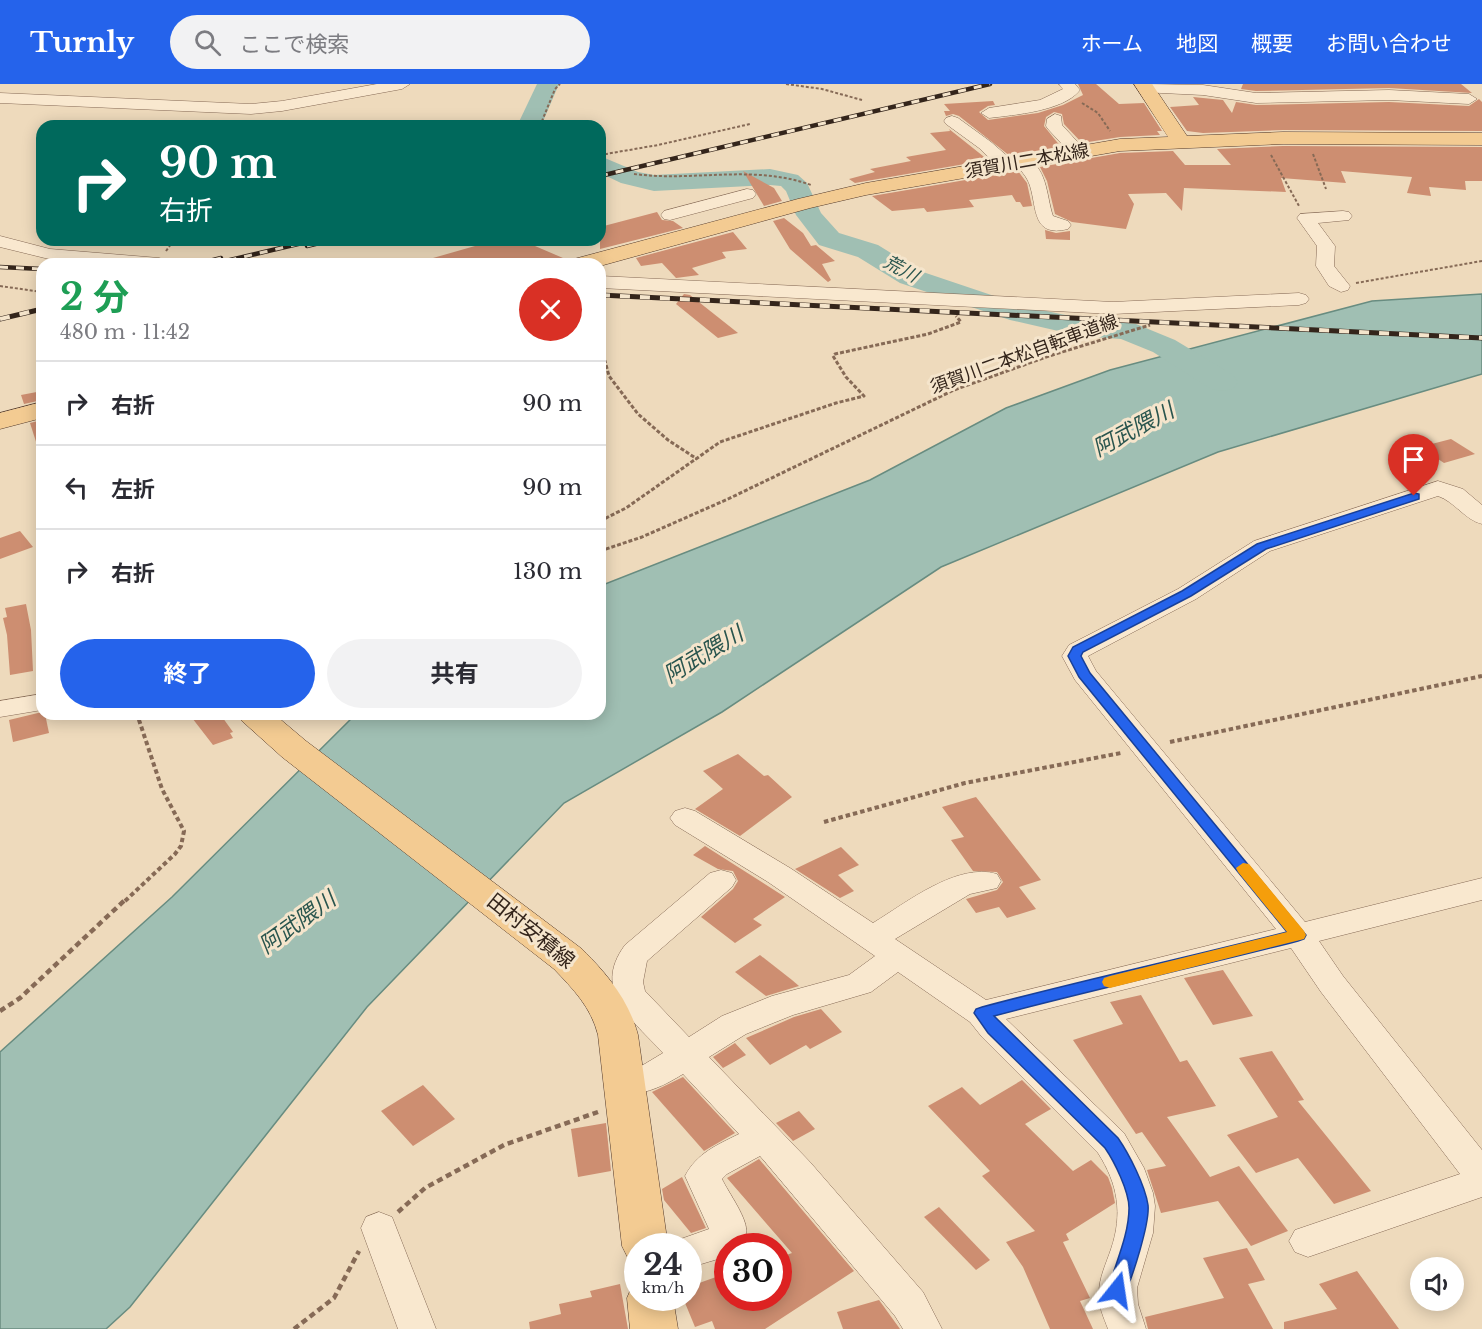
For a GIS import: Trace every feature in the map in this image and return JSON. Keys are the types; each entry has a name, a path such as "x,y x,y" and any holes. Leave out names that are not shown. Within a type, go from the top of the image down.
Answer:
{"main road":[{"path":"1144,87 1180,141"},
{"name":"須賀川二本松線","path":"604,258 866,189 1121,145 1303,138 1482,139"},
{"path":"0,421 36,412"},
{"name":"田村安積線","path":"262,720 294,748 515,916 567,959 604,1000 616,1025 643,1233"},
{"path":"652,1311 654,1329"}],"street":[{"path":"0,98 239,109 282,106 402,84"},
{"path":"1444,84 1475,102"},
{"path":"1144,87 1203,90 1256,98 1389,95 1475,102"},
{"path":"989,113 1046,103 1069,88"},
{"path":"1055,119 1054,126 1078,152"},
{"path":"952,121 1015,163 1039,185 1045,219 1049,223 1062,225"},
{"path":"715,227 678,213 747,194"},
{"path":"1307,217 1343,216"},
{"path":"1307,217 1326,246 1325,266 1341,286"},
{"path":"0,241 48,254"},
{"path":"0,255 48,254 92,258"},
{"path":"606,282 1113,308 1299,299"},
{"path":"1481,515 1455,494 1438,488 1262,546 1167,605 1078,650 1075,656 1084,674 1298,935 1332,984 1482,1176"},
{"path":"0,709 36,703"},
{"path":"685,818 751,856 982,1013 994,1028 1111,1143 1123,1159 1138,1206 1136,1226 1117,1290 1127,1329"},
{"path":"721,880 636,953 631,960 627,974 630,994 685,1056 805,1181 909,1304 923,1329"},
{"path":"626,1091 723,1031 742,1022 784,1005 860,984 884,947 963,884 986,881"},
{"path":"982,1013 1482,889"},
{"path":"702,1248 722,1242 728,1233 727,1224 703,1176 714,1164 764,1137"},
{"path":"1308,1241 1482,1182"},
{"path":"379,1228 417,1329"}],"path":[{"path":"542,120 555,89 560,84"},
{"path":"786,84 822,89 862,100"},
{"path":"1069,88 1084,105 1098,113 1121,145"},
{"path":"606,154 658,145 750,124"},
{"path":"1303,138 1319,165 1318,171 1326,189"},
{"path":"1261,139 1283,176 1290,193 1307,217"},
{"path":"1341,286 1381,277 1482,261"},
{"path":"0,286 36,291"},
{"path":"606,519 617,514 724,441 841,401 864,396 846,377 834,355 928,334 960,322 942,308 934,298"},
{"name":"須賀川二本松自転車道線","path":"606,549 642,537 728,500 954,390 1049,356 1154,324"},
{"path":"606,365 609,376 638,414 668,440 698,459"},
{"path":"0,1011 20,998 181,846 184,831 162,789 139,720"},
{"path":"294,1329 334,1298 366,1239 425,1188 504,1145 560,1127 626,1091"}],"water":[{"name":"阿武隈川","path":"1482,294 1482,374 1218,452 941,567 722,712 564,803 367,1007 130,1307 106,1329 0,1329 0,1052 172,897 350,720 606,720 606,584 870,480 1006,408 1110,370 1372,301"}],"building":[{"path":"1078,84 1096,84 1119,104 1144,103 1162,131 1157,131 1160,135 1120,137 1082,143 1064,124 1062,114 1054,112 1046,117 1044,126 1061,147 1010,156 959,116 953,114 946,116 944,111 950,111 944,104 993,101 995,105 988,106 979,112 988,120 1038,113 1063,105 1083,95"},
{"path":"1243,84 1461,84 1472,93 1389,88 1256,91 1241,89"},
{"path":"1193,97 1223,100 1232,113 1236,102 1256,105 1389,102 1469,106 1479,99 1482,102 1482,131 1283,130 1203,133 1187,131 1170,107 1199,105"},
{"path":"949,129 988,160 855,183 849,179 875,172 870,169 911,161 906,157 946,150 930,133 950,131"},
{"path":"1283,146 1482,147 1482,181 1465,181 1466,190 1429,187 1431,196 1407,193 1412,177 1341,171 1346,183 1281,178 1286,192 1184,188 1182,211 1166,193 1128,194 1134,204 1126,229 1072,222 1055,214 1047,181 1040,167 1120,153 1173,151 1185,165 1231,165 1217,149"},
{"path":"743,171 774,188 782,201 764,206"},
{"path":"1018,171 1027,183 1032,206 1023,207 1012,195 969,200 974,207 927,212 924,208 892,211 872,196"},
{"path":"657,212 662,220 673,221 683,228 600,249 600,246 606,246 606,225"},
{"path":"784,218 803,233 811,246 816,245 835,261 822,264 831,280 828,282 790,249 773,221"},
{"path":"1045,230 1056,233 1070,231 1070,240 1046,239"},
{"path":"733,232 747,249 722,252 726,258 692,268 699,275 676,278 662,263 641,266 636,258"},
{"path":"475,246 535,246 563,258 433,258"},
{"path":"684,294 690,295 738,333 718,338 676,304"},
{"path":"36,392 36,401 24,404 21,395"},
{"path":"36,422 36,442 30,423"},
{"path":"1451,439 1475,454 1444,463 1420,447"},
{"path":"20,531 33,547 0,559 0,538"},
{"path":"26,604 31,630 33,671 10,675 7,635 3,618 7,617 5,608"},
{"path":"36,713 36,720 46,720 49,733 13,742 9,720"},
{"path":"194,720 224,720 233,732 230,733 233,738 213,745"},
{"path":"738,754 764,776 768,775 792,797 740,836 695,809 723,789 703,771"},
{"path":"976,797 1041,880 1019,887 1036,909 1007,918 999,907 976,913 966,899 997,890 1003,882 997,872 973,871 951,840 964,837 942,807"},
{"path":"705,846 785,897 753,919 762,925 735,943 701,917 733,889 738,881 733,871 718,869 693,855"},
{"path":"841,847 859,865 838,875 854,891 840,898 795,869"},
{"path":"760,955 799,986 766,996 735,972"},
{"path":"1223,970 1253,1016 1213,1025 1184,978"},
{"path":"1141,995 1180,1062 1187,1060 1216,1106 1167,1117 1210,1177 1239,1166 1288,1231 1251,1246 1218,1201 1161,1213 1147,1170 1166,1166 1142,1132 1136,1134 1073,1040 1123,1024 1110,1002"},
{"path":"821,1009 842,1032 810,1049 806,1045 770,1065 746,1038 794,1017"},
{"path":"735,1043 746,1055 723,1068 713,1057"},
{"path":"1272,1051 1304,1100 1298,1101 1371,1191 1334,1204 1298,1158 1256,1173 1227,1135 1278,1117 1239,1058"},
{"path":"683,1077 735,1133 704,1151 652,1092"},
{"path":"1022,1080 1051,1109 1025,1124 1073,1171 1091,1160 1108,1177 1112,1188 1115,1203 1066,1234 1069,1240 1063,1242 1090,1298 1080,1301 1093,1329 1050,1329 1023,1267 1006,1242 1035,1231 982,1176 990,1171 928,1106 962,1087 980,1105"},
{"path":"423,1085 455,1119 413,1146 381,1111"},
{"path":"799,1111 815,1129 793,1141 776,1123"},
{"path":"606,1123 611,1171 578,1177 571,1129"},
{"path":"759,1159 854,1271 765,1329 715,1329 712,1321 695,1327 688,1311 702,1311 702,1282 714,1278 714,1311 792,1311 792,1233 775,1233 727,1178"},
{"path":"682,1177 706,1228 691,1233 664,1200 662,1189"},
{"path":"939,1207 990,1260 976,1270 924,1217"},
{"path":"1247,1248 1265,1280 1248,1284 1273,1329 1148,1329 1145,1317 1224,1298 1203,1258"},
{"path":"1357,1271 1399,1329 1284,1329 1284,1322 1337,1309 1319,1284"},
{"path":"620,1284 628,1329 530,1329 529,1322 561,1314 559,1304 592,1297 590,1291"},
{"path":"879,1300 900,1329 843,1329 837,1312"}],"waterway":[{"name":"荒川","path":"531,120 548,84"},
{"name":"荒川","path":"606,166 630,178 654,183 770,177 789,180 798,188 809,215 829,239 868,251 910,277 1020,314 1080,327 1126,330 1164,346 1222,382"}],"railway":[{"path":"606,175 990,84"},
{"path":"238,258 290,246"},
{"path":"0,267 36,269"},
{"path":"606,295 1482,338"},
{"path":"0,319 36,310"}],"slow traffic":[{"path":"1110,982 1298,935 1243,868"}],"route":[{"path":"1117,1290 1136,1226 1138,1206 1123,1159 1111,1143 994,1028 982,1013 1298,935 1084,674 1075,656 1078,650 1100,637 1187,594 1262,546 1414,496"}]}
